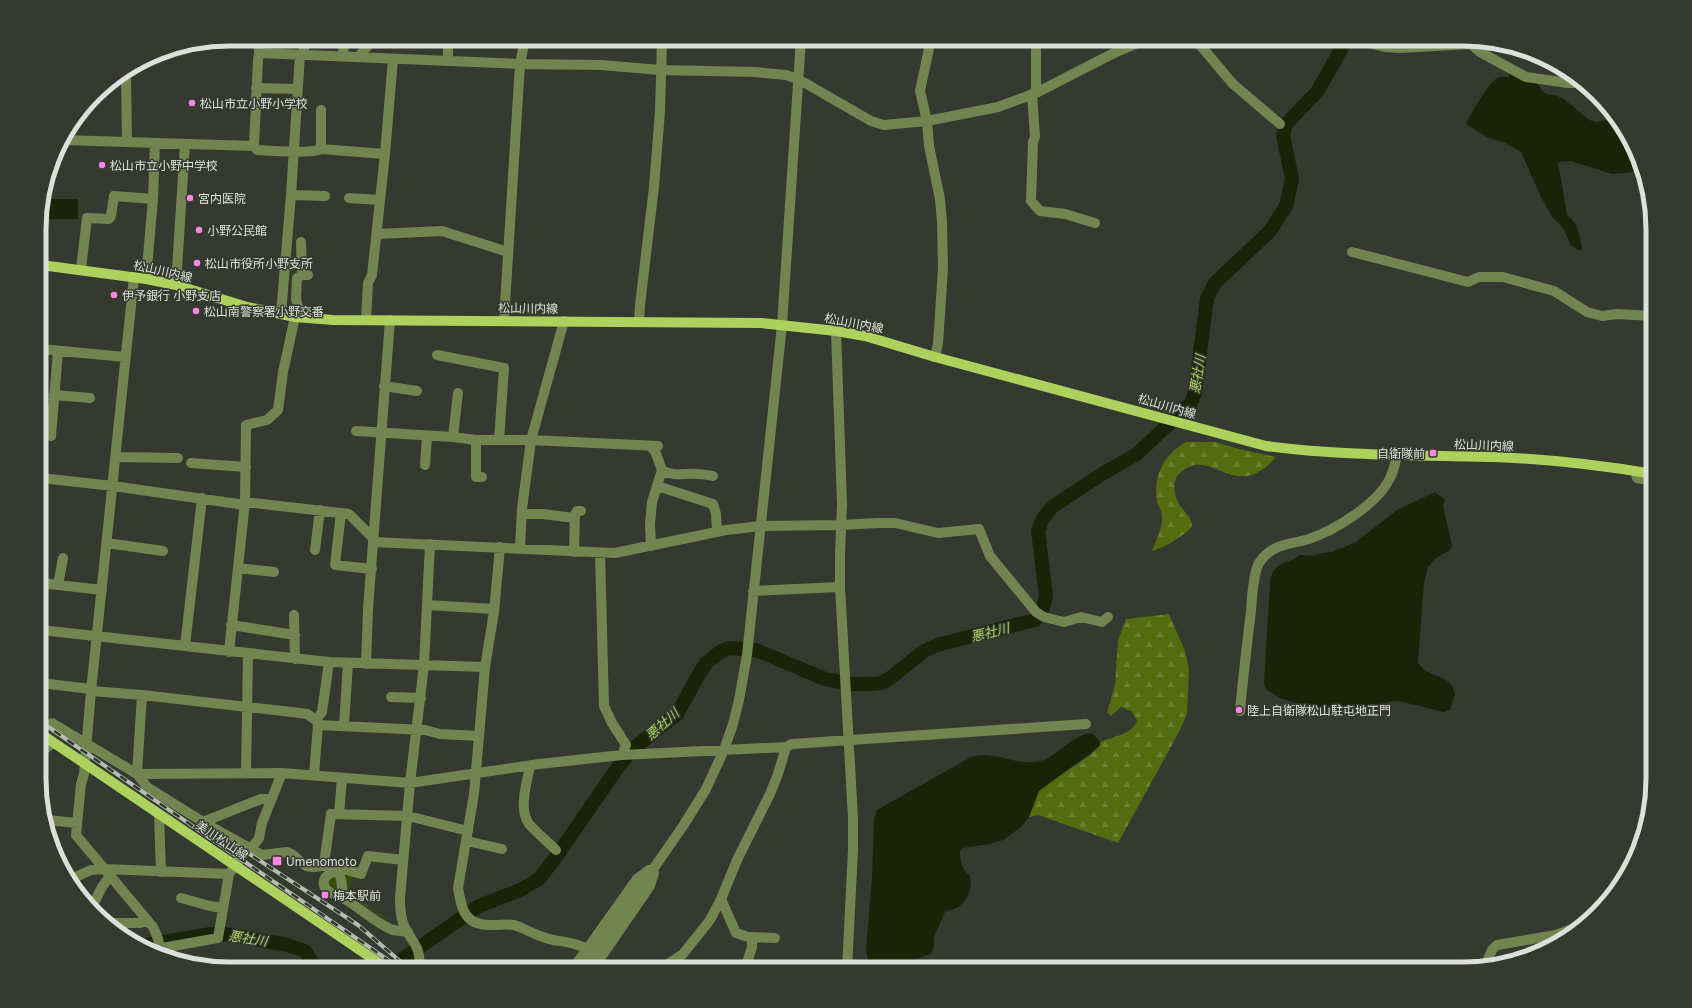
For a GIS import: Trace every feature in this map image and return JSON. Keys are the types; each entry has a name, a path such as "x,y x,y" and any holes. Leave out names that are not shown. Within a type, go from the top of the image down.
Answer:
{"main road":[{"name":"松山川内線","path":"46,266 146,279 176,285 247,307 296,317 332,320 504,320 564,322 639,321 761,323 836,331 866,336 935,357 1266,446 1299,450 1397,455 1502,458 1595,465 1646,473"},
{"name":"美川松山線","path":"46,738 378,962"}],"street":[{"path":"254,146 260,46"},
{"path":"281,314 291,195 297,89 303,46"},
{"path":"343,56 344,46"},
{"path":"358,57 368,46"},
{"path":"448,46 448,60"},
{"path":"504,320 520,64 524,46"},
{"path":"639,321 659,119 662,46"},
{"path":"589,962 698,803 724,750 739,700 747,655 782,325 800,46"},
{"path":"930,46 920,91 927,120 929,146 940,199 942,222 942,268 938,344 935,357"},
{"path":"1036,46 1034,94 1035,137 1033,142 1031,201 1040,211 1065,214 1095,223"},
{"path":"260,53 520,64 601,65 660,70 755,72 786,75 798,79 871,121 884,125 927,120 998,107 1034,94 1112,54 1132,46"},
{"path":"1200,46 1233,84 1280,124"},
{"path":"1385,46 1400,48 1436,46"},
{"path":"1473,46 1480,52 1526,77 1568,84 1573,83"},
{"path":"366,320 368,283 372,275 377,234 393,59"},
{"path":"126,78 127,142"},
{"path":"256,88 297,89"},
{"path":"322,110 322,149"},
{"path":"70,140 254,146 257,150 294,152 318,151 322,149 385,154"},
{"path":"146,279 153,199 155,143"},
{"path":"176,285 185,144"},
{"path":"291,195 326,196"},
{"path":"81,270 87,218 109,219 111,216 114,196 153,199"},
{"path":"349,198 380,200"},
{"path":"377,234 442,231 508,252"},
{"path":"229,652 245,504 246,425 267,420 278,410 283,372 299,310 296,299 297,278 305,275 302,242"},
{"path":"1352,252 1468,282 1479,277 1503,277 1554,291 1587,312 1602,316 1617,314 1646,316"},
{"path":"134,277 91,690 85,765 76,835 148,921 157,936 157,947"},
{"path":"366,664 384,386 390,320"},
{"path":"520,548 522,514 531,440 564,322"},
{"path":"836,331 841,486 840,587 849,741 853,850 847,962"},
{"path":"46,350 125,357"},
{"path":"51,436 58,351"},
{"path":"437,355 504,368 498,440"},
{"path":"384,386 417,391"},
{"path":"453,437 458,393"},
{"path":"54,395 90,398"},
{"path":"356,431 453,437 476,440 531,440 654,446 662,470 667,473 678,475 697,474 713,476"},
{"path":"425,465 427,436"},
{"path":"476,440 476,477 482,477"},
{"path":"1240,711 1252,597 1258,566 1264,556 1275,548 1288,543 1308,539 1327,532 1357,513 1383,490 1390,479 1397,455"},
{"path":"115,457 178,458"},
{"path":"191,463 246,467"},
{"path":"651,546 650,524 652,502 662,470"},
{"path":"1636,471 1637,478 1646,480"},
{"path":"46,479 245,504 320,510 349,514 374,540 574,552 615,553 717,532 761,526 895,523 938,533 980,529 990,556 1040,615 1064,622 1082,617 1102,622 1108,617"},
{"path":"657,486 713,504 716,514 717,532"},
{"path":"186,646 202,498"},
{"path":"315,550 320,510"},
{"path":"341,513 335,564 372,569"},
{"path":"522,514 578,514 574,552"},
{"path":"107,543 163,551"},
{"path":"419,962 419,955 411,936 404,925 400,911 410,783 424,665 430,544"},
{"path":"500,547 494,609 485,668 474,794 458,888 462,908 469,918 479,925 514,925 543,938 556,941 575,942 587,949"},
{"path":"600,553 604,706 612,723 626,745 627,755"},
{"path":"58,585 62,558"},
{"path":"238,568 274,572"},
{"path":"46,584 102,590"},
{"path":"754,591 840,587"},
{"path":"427,605 494,609"},
{"path":"294,615 295,659"},
{"path":"232,625 295,635"},
{"path":"46,631 329,662 485,668"},
{"path":"246,773 248,654"},
{"path":"314,775 317,722 322,712 329,662"},
{"path":"344,726 348,663"},
{"path":"46,684 307,714 317,722 344,726 425,730 440,734 478,736"},
{"path":"137,774 142,695"},
{"path":"391,697 420,698"},
{"path":"52,723 137,774 146,787 203,822 262,855 287,852 306,866 313,867 324,864 340,867 361,874 368,856 403,860"},
{"path":"137,774 246,773 314,775 410,783 475,773 627,755 786,747 792,744 1086,724"},
{"path":"46,748 53,743"},
{"path":"671,962 683,954 710,920 721,900 737,860 778,774 786,747"},
{"path":"530,766 524,800 525,814 528,823 556,850"},
{"path":"162,949 218,938 229,874 259,838 262,823 282,774"},
{"path":"339,814 342,778"},
{"path":"203,822 261,799 271,798"},
{"path":"159,814 161,872"},
{"path":"324,864 331,814 408,816 502,849"},
{"path":"51,820 77,823"},
{"path":"578,962 637,879 656,865"},
{"path":"598,962 650,886 656,865"},
{"path":"75,877 91,870 107,873 161,872 229,874"},
{"path":"94,903 107,873"},
{"path":"181,898 223,908"},
{"path":"343,898 394,930 411,936"},
{"path":"721,900 736,933 752,937 775,938"},
{"path":"117,923 140,923 148,921"},
{"path":"1488,960 1492,950 1497,945 1561,933"},
{"path":"747,962 752,948 752,937"}],"green space":[{"path":"1186,442 1215,442 1276,457 1262,470 1248,476 1236,476 1203,465 1192,466 1181,472 1175,480 1174,490 1179,504 1191,521 1191,527 1172,542 1152,551 1162,520 1162,514 1157,501 1156,492 1159,475 1166,459 1178,447"},
{"path":"1169,614 1185,651 1189,669 1187,714 1179,732 1118,843 1038,815 1029,817 1036,796 1045,785 1091,754 1098,748 1101,742 1127,732 1135,725 1137,720 1131,711 1121,707 1111,716 1107,712 1115,685 1118,640 1126,619"},
{"path":"345,874 355,874 351,880 348,893 393,922 384,918 347,894"},
{"path":"336,876 337,891 332,889 329,882 331,877"}],"shaded area":[{"path":"1510,72 1534,81 1543,92 1564,99 1589,120 1597,122 1609,119 1615,127 1632,159 1636,171 1612,174 1571,161 1558,162 1567,215 1574,222 1580,235 1582,250 1578,250 1571,245 1563,228 1553,218 1541,197 1521,152 1505,143 1487,137 1466,124 1475,106 1489,86 1497,78 1509,77"},
{"path":"49,199 78,199 78,219 49,219"},
{"path":"1435,492 1445,500 1443,506 1452,545 1450,550 1436,558 1428,567 1424,583 1418,661 1420,666 1428,672 1448,681 1452,685 1455,694 1450,710 1443,712 1399,701 1388,702 1364,712 1348,714 1330,713 1280,698 1267,690 1264,683 1270,583 1271,576 1277,567 1300,555 1314,556 1317,554 1332,552 1356,542 1397,510"},
{"path":"1091,733 1099,740 1100,745 1039,791 1029,817 1021,827 1003,840 990,844 963,848 960,851 962,865 970,876 970,891 966,899 959,906 945,912 934,937 932,953 918,959 900,962 875,962 868,960 866,950 872,878 874,819 877,810 971,757 987,755 1020,762 1036,762 1050,757 1076,738"}],"waterway":[{"name":"悪社川","path":"398,962 479,906 520,890 539,879 556,857 618,767 634,748 677,714 706,663 720,652 729,648 756,650 825,679 852,684 881,683 889,679 924,651 937,645 1035,620 1043,608 1046,596 1038,531 1042,520 1052,507 1102,474 1137,454 1191,403 1195,393 1207,298 1215,283 1270,231 1286,206 1292,179 1283,135 1286,124 1317,92 1343,46"},
{"name":"悪社川","path":"151,944 211,934 224,934 288,945 305,951 312,962"}],"railway":[{"path":"46,725 391,962"},
{"path":"198,824 245,851 358,925 401,962"}],"place":[{"name":"松山市立小野小学校","path":"192,103"},
{"name":"松山市立小野中学校","path":"102,165"},
{"name":"宮内医院","path":"190,198"},
{"name":"小野公民館","path":"199,230"},
{"name":"松山市役所小野支所","path":"197,263"},
{"name":"伊予銀行 小野支店","path":"114,295"},
{"name":"松山南警察署小野交番","path":"196,311"},
{"name":"自衛隊前","path":"1433,453"},
{"name":"陸上自衛隊松山駐屯地正門","path":"1239,710"},
{"name":"Umenomoto","path":"277,861"},
{"name":"梅本駅前","path":"325,895"}]}
